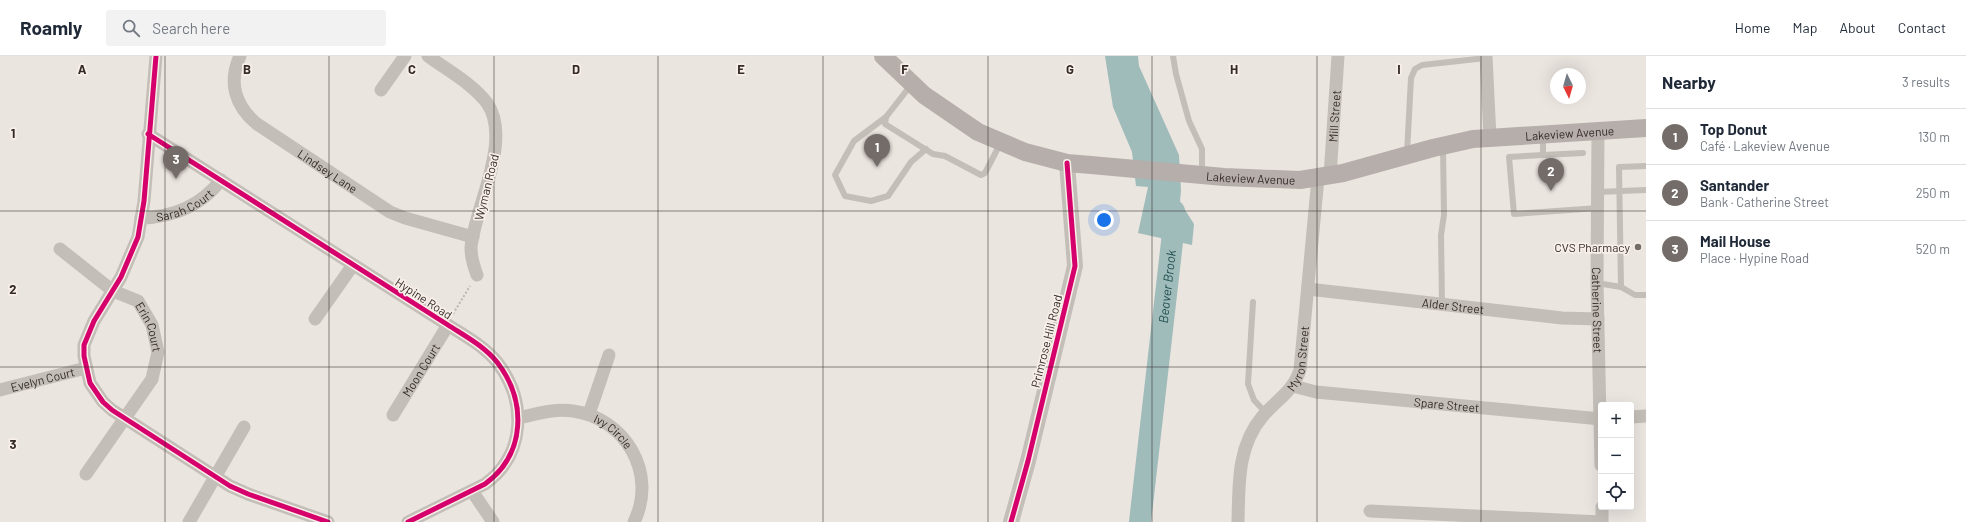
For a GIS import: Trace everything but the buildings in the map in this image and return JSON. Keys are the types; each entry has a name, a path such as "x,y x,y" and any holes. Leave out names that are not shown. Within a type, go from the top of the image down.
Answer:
{"main road":[{"name":"Lakeview Avenue","path":"883,56 912,84 954,117 1000,144 1032,154 1067,162 1127,168 1277,180 1324,177 1444,145 1490,138 1646,128"}],"street":[{"path":"156,56 138,237 121,277 88,334 84,345 86,368 90,383 96,393 112,410 215,477 293,516 328,522"},
{"name":"Lindsey Lane","path":"240,56 235,68 233,80 236,97 244,112 257,124 390,212 404,218 473,237"},
{"path":"381,90 405,56"},
{"name":"Wyman Road","path":"428,56 480,96 492,113 496,148 473,237 472,254 477,275"},
{"name":"Mill Street","path":"1324,177 1338,56"},
{"path":"1486,57 1490,138"},
{"name":"Catherine Street","path":"1598,131 1597,282 1600,402"},
{"name":"Hypine Road","path":"148,134 353,264 450,321 481,347 496,362 510,386 519,427 514,446 504,466 495,477 472,491 408,522"},
{"name":"Primrose Hill Road","path":"1011,522 1026,468 1075,266 1067,162"},
{"name":"Myron Street","path":"1238,522 1242,457 1250,435 1266,413 1293,386 1298,376 1301,364 1308,289 1324,177"},
{"name":"Sarah Court","path":"141,218 167,216 192,207 212,192 221,180"},
{"name":"Erin Court","path":"60,249 113,291 138,301 152,325 158,352 152,379 86,474"},
{"path":"314,320 353,264"},
{"name":"Alder Street","path":"1308,289 1562,318 1598,319"},
{"name":"Moon Court","path":"394,415 450,321"},
{"path":"589,414 609,354"},
{"name":"Evelyn Court","path":"0,390 86,368"},
{"name":"Spare Street","path":"1293,386 1316,392 1598,419"},
{"name":"Ivy Circle","path":"518,418 561,410 589,414 610,424 632,450 641,471 642,494 634,522"},
{"path":"1634,417 1646,416"},
{"path":"189,522 244,427"},
{"path":"472,491 493,522"},
{"path":"1370,511 1601,522 1602,510"}],"lane":[{"path":"1173,56 1176,74 1189,121 1202,149 1196,174"},
{"path":"1407,155 1411,78 1415,69 1422,65 1486,57"},
{"path":"912,84 886,117 854,141 835,175 845,196 871,201 888,196 911,162 926,150"},
{"path":"886,117 885,124 926,150 933,154 945,156 982,175 986,173 1000,144"},
{"path":"1543,155 1544,135"},
{"path":"1442,304 1441,235 1444,215 1444,145"},
{"path":"1583,153 1510,157 1514,214 1598,208"},
{"path":"1622,287 1619,167 1646,166"},
{"path":"1598,192 1646,190"},
{"path":"1597,282 1622,287 1635,295 1646,295"},
{"path":"1253,302 1248,384 1254,400 1266,413"}],"path":[{"path":"450,321 477,275"}],"water":[{"path":"1105,56 1138,56 1139,66 1179,155 1181,190 1180,202 1194,224 1192,245 1138,233 1148,187 1136,186 1132,152 1113,107"}],"waterway":[{"name":"Beaver Brook","path":"1140,522 1172,242 1174,211"}],"cycle path":[{"path":"156,56 144,201 138,237 121,277 94,321 84,345 84,356 90,383 103,402 112,410 230,486 248,494 328,522"},
{"path":"148,134 468,337 492,356 497,362 507,377 514,393 517,410 518,426 515,442 508,458 499,472 485,484 408,522"},
{"path":"1011,522 1028,461 1075,266 1067,163"}],"place":[{"name":"Top Donut","path":"877,167"},
{"name":"Mail House","path":"176,179"},
{"name":"Santander","path":"1551,191"},
{"name":"CVS Pharmacy","path":"1638,247"}]}
